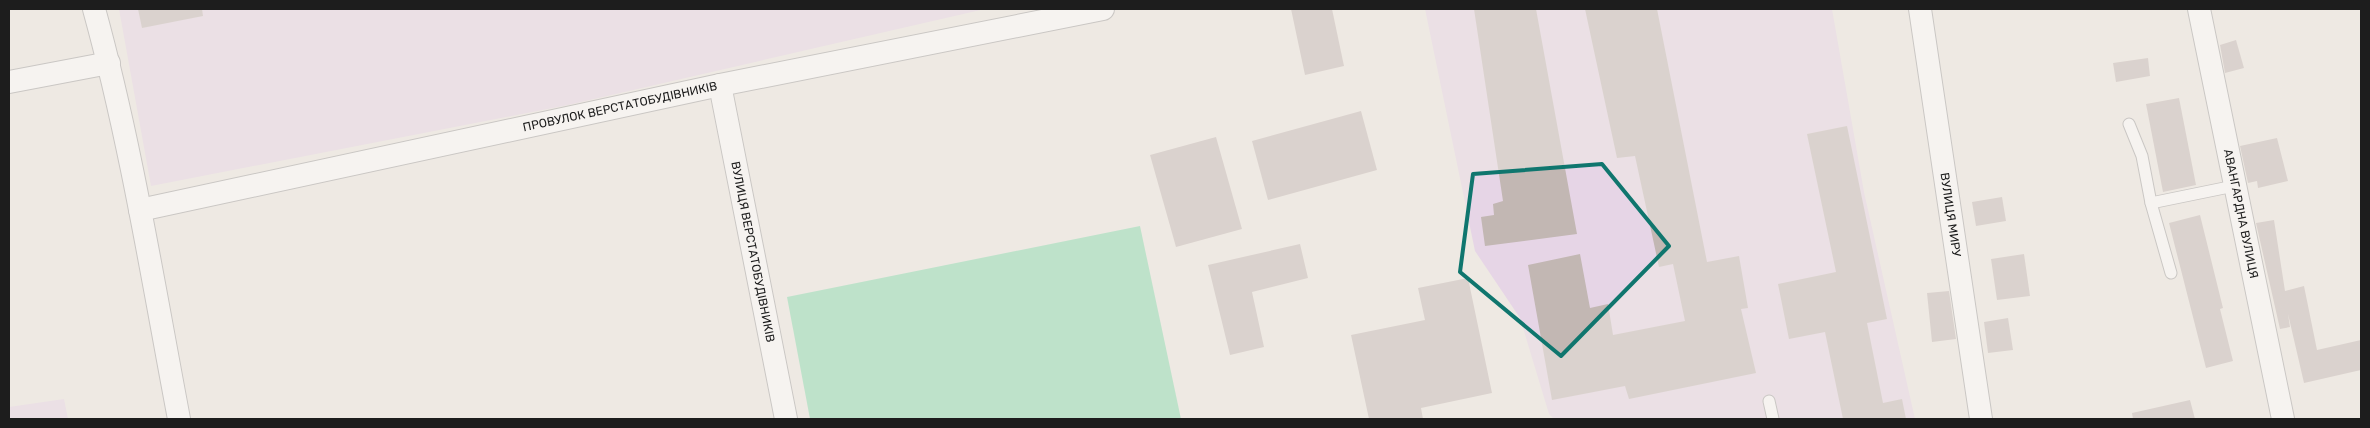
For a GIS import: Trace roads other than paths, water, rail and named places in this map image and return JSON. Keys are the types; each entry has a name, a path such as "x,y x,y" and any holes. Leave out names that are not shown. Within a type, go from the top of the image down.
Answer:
{"street":[{"path":"94,9 109,63 140,210 179,419"},
{"name":"ПРОВУЛОК ВЕРСТАТОБУДІВНИКІВ","path":"140,210 720,85 1103,9"},
{"name":"ВУЛИЦЯ МИРУ","path":"1920,9 1980,419"},
{"name":"АВАНГАРДНА ВУЛИЦЯ","path":"2199,9 2283,419"},
{"path":"9,82 109,63"},
{"name":"ВУЛИЦЯ ВЕРСТАТОБУДІВНИКІВ","path":"720,85 786,419"}],"lane":[{"path":"2129,124 2142,156 2152,203 2171,273"},
{"path":"2152,203 2234,186"},
{"path":"1769,401 1773,419"}]}
